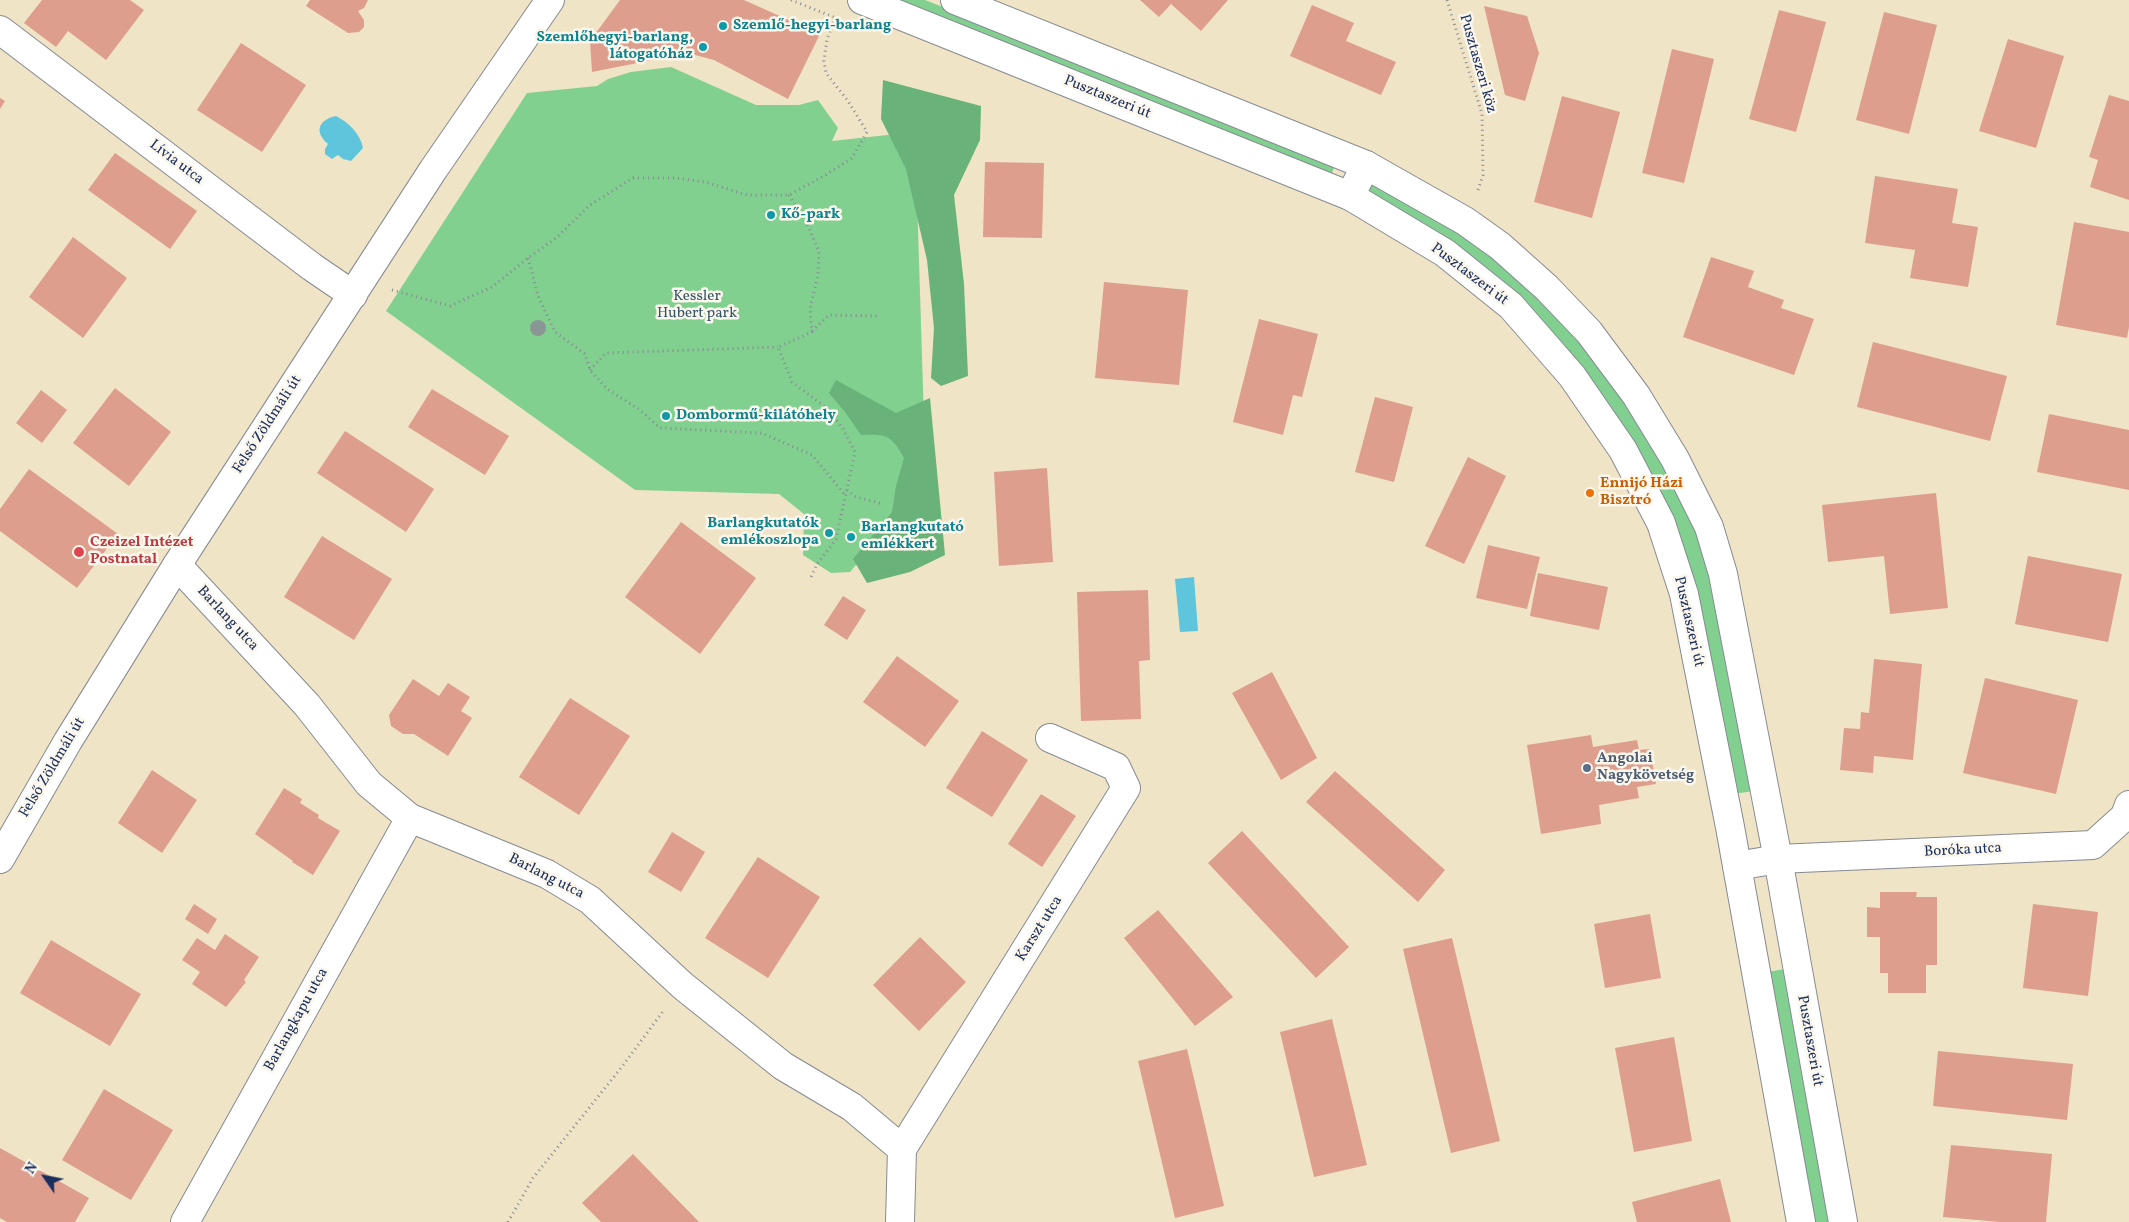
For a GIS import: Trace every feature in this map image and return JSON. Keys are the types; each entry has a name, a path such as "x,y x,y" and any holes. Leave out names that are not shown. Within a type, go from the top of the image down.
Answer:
{"street":[{"name":"Felső Zöldmáli út","path":"0,859 68,740 177,565 433,170 550,0"},
{"name":"Pusztaszeri út","path":"955,0 1366,165 1466,221 1500,246 1547,288 1589,332 1636,395 1675,459 1709,527 1723,574 1778,859 1842,1222"},
{"name":"Pusztaszeri út","path":"850,4 1350,196 1444,253 1510,306 1572,376 1623,450 1661,523 1684,594 1801,1222"},
{"name":"Lívia utca","path":"0,30 304,261 352,294"},
{"path":"1350,196 1366,165"},
{"name":"Barlang utca","path":"177,565 307,705 369,784 410,818 547,874 590,900 683,986 783,1066 852,1107 902,1149"},
{"name":"Karszt utca","path":"902,1149 1126,788 1116,767 1050,738"},
{"name":"Boróka utca","path":"1778,859 2093,845 2125,816 2129,805"},
{"name":"Barlangkapu utca","path":"185,1222 410,818"},
{"path":"1736,866 1778,859"},
{"path":"900,1222 902,1149"}],"path":[{"name":"Pusztaszeri köz","path":"1447,0 1482,114 1483,175 1466,221"},
{"path":"405,294 450,306 492,288 556,238 590,205 633,178 675,178 705,182 747,195 789,195 852,158 867,132 848,101 826,73 824,61 826,39 850,4"},
{"path":"789,195 808,226 819,251 818,274 810,309 812,332"},
{"path":"528,258 538,296 555,332 585,354 590,370 607,389 640,410 660,428 762,433 812,455 846,497"},
{"path":"590,370 606,353 778,346 812,332 829,315 878,316"},
{"path":"778,346 792,382 830,410 855,452 836,538 817,564 811,577"},
{"path":"848,490 856,497 883,504"},
{"path":"508,1222 533,1178 621,1068 683,986"}],"green space":[{"path":"887,0 925,0 1336,162 1331,176"},
{"name":"Kessler Hubert park","path":"671,67 756,105 799,105 818,100 838,128 832,141 915,132 924,421 902,524 872,546 850,572 831,573 803,555 804,514 779,494 635,490 386,311 527,93 597,86 608,79 631,72"},
{"path":"883,80 981,106 980,140 954,195 964,284 968,376 941,386 931,378 934,328 927,260 906,169 881,119"},
{"path":"1371,177 1464,226 1546,295 1633,400 1702,532 1755,791 1732,794 1713,681 1582,371 1363,193"},
{"path":"836,380 896,413 930,398 945,555 910,572 867,583 853,559 892,512 896,486 904,458 895,444 887,437 861,435 829,393"},
{"path":"1790,968 1836,1222 1810,1222 1762,973"}],"water":[{"path":"336,116 353,129 362,143 363,148 351,161 343,159 338,155 332,159 325,154 328,144 321,135 320,127 325,120"},
{"path":"1194,577 1198,631 1180,632 1175,579"}],"building":[{"path":"42,0 130,0 144,10 106,60 68,31 56,47 24,23"},
{"path":"310,0 368,0 364,8 358,11 364,20 364,27 359,32 348,33 306,6"},
{"name":"Szemlőhegyi-barlang, látogatóház","path":"620,0 744,0 820,34 788,99 714,60 688,53 592,72 590,41"},
{"path":"1140,0 1228,0 1201,31 1171,4 1159,17"},
{"path":"1312,5 1354,23 1346,41 1396,62 1381,95 1290,56"},
{"path":"1484,6 1527,16 1539,53 1525,101 1505,95"},
{"path":"1779,10 1826,22 1796,132 1749,119"},
{"path":"1884,12 1937,25 1909,134 1856,120"},
{"path":"2008,39 2064,56 2036,148 1979,131"},
{"path":"241,43 306,85 262,152 197,110"},
{"path":"1672,49 1714,59 1684,183 1642,173"},
{"path":"2109,95 2129,101 2129,200 2090,187 2098,160 2089,157"},
{"path":"1562,96 1620,112 1592,218 1534,202"},
{"path":"0,98 5,101 0,109"},
{"path":"115,153 197,211 170,249 88,190"},
{"path":"985,162 1044,163 1042,238 983,237"},
{"path":"1875,176 1958,189 1952,223 1978,227 1968,287 1910,278 1915,250 1865,243"},
{"path":"2074,222 2129,232 2129,327 2127,338 2056,325"},
{"path":"73,237 127,278 83,338 29,297"},
{"path":"1711,257 1754,271 1748,287 1784,300 1781,308 1814,319 1794,375 1683,337"},
{"path":"1104,282 1188,290 1179,385 1095,378"},
{"path":"1259,319 1318,334 1302,397 1293,395 1283,435 1233,422"},
{"path":"1873,342 2007,376 1990,441 1857,407"},
{"path":"115,388 171,432 129,486 73,443"},
{"path":"432,389 509,436 485,475 408,427"},
{"path":"41,390 67,410 42,443 16,423"},
{"path":"1375,397 1413,407 1394,482 1355,472"},
{"path":"2049,414 2129,430 2129,490 2037,472"},
{"path":"345,431 434,489 406,532 317,473"},
{"path":"1468,457 1506,476 1464,564 1425,546"},
{"path":"1047,468 1053,562 999,566 994,472"},
{"path":"29,469 118,534 77,588 0,531 0,509"},
{"path":"1936,493 1948,608 1890,614 1884,556 1828,562 1822,505"},
{"path":"681,522 756,578 700,654 625,597"},
{"path":"322,536 392,579 354,640 284,597"},
{"path":"1488,545 1540,557 1527,609 1476,598"},
{"path":"2028,556 2122,574 2108,642 2015,624"},
{"path":"1538,573 1608,587 1599,630 1530,616"},
{"path":"1148,590 1150,660 1139,661 1141,719 1081,721 1077,592"},
{"path":"843,596 866,610 847,640 824,625"},
{"path":"897,656 959,701 925,747 863,702"},
{"path":"1874,659 1922,664 1913,760 1874,756 1873,773 1840,770 1844,728 1860,729 1861,712 1869,713"},
{"path":"1272,672 1317,758 1281,780 1232,693"},
{"path":"1985,678 2078,700 2056,794 1963,773"},
{"path":"413,679 439,696 448,683 470,697 461,711 472,718 448,756 414,734 403,734 391,726 389,715"},
{"path":"570,698 630,736 579,815 519,777"},
{"path":"982,731 1028,760 992,817 946,788"},
{"path":"1591,735 1593,747 1637,740 1639,750 1650,749 1656,784 1637,787 1639,798 1599,805 1601,824 1541,834 1527,745"},
{"path":"152,770 197,800 162,853 118,823"},
{"path":"1335,771 1445,870 1418,902 1306,802"},
{"path":"284,788 302,799 300,803 319,815 318,818 340,831 313,875 292,862 255,834"},
{"path":"1041,794 1076,816 1042,867 1008,844"},
{"path":"1242,831 1349,947 1316,978 1208,863"},
{"path":"672,832 705,852 681,892 648,872"},
{"path":"758,857 820,897 768,978 705,938"},
{"path":"1880,892 1917,892 1916,897 1937,897 1937,965 1926,965 1926,993 1888,993 1888,973 1880,973 1880,937 1867,937 1867,907 1880,908"},
{"path":"194,904 217,919 208,934 185,919"},
{"path":"2033,904 2098,912 2088,996 2023,988"},
{"path":"1158,910 1233,997 1195,1026 1124,938"},
{"path":"1650,914 1661,978 1605,988 1594,924"},
{"path":"225,934 259,957 244,980 246,982 226,1007 192,984 200,972 182,960 197,938 215,950"},
{"path":"920,937 966,982 919,1031 873,985"},
{"path":"1452,938 1500,1141 1451,1153 1403,949"},
{"path":"51,940 141,994 110,1046 20,993"},
{"path":"1332,1019 1367,1165 1314,1177 1280,1032"},
{"path":"1674,1037 1692,1141 1634,1152 1615,1048"},
{"path":"1187,1049 1224,1206 1175,1218 1138,1061"},
{"path":"1938,1051 2073,1064 2067,1120 1933,1106"},
{"path":"104,1089 173,1130 131,1200 62,1160"},
{"path":"1951,1145 2052,1154 2046,1222 2000,1222 1943,1217"},
{"path":"0,1148 89,1198 75,1222 7,1222 0,1218"},
{"path":"633,1154 699,1222 601,1222 582,1203"},
{"path":"1720,1179 1731,1222 1637,1222 1632,1202"}],"place":[{"name":"Szemlő-hegyi-barlang","path":"723,26"},
{"name":"Szemlőhegyi-barlang, látogatóház","path":"703,47"},
{"name":"Kő-park","path":"771,215"},
{"name":"Dombormű-kilátóhely","path":"666,416"},
{"name":"Ennijó Házi Bisztró","path":"1590,493"},
{"name":"Barlangkutatók emlékoszlopa","path":"829,533"},
{"name":"Barlangkutató emlékkert","path":"851,537"},
{"name":"Czeizel Intézet Postnatal","path":"79,552"},
{"name":"Angolai Nagykövetség","path":"1587,768"}]}
